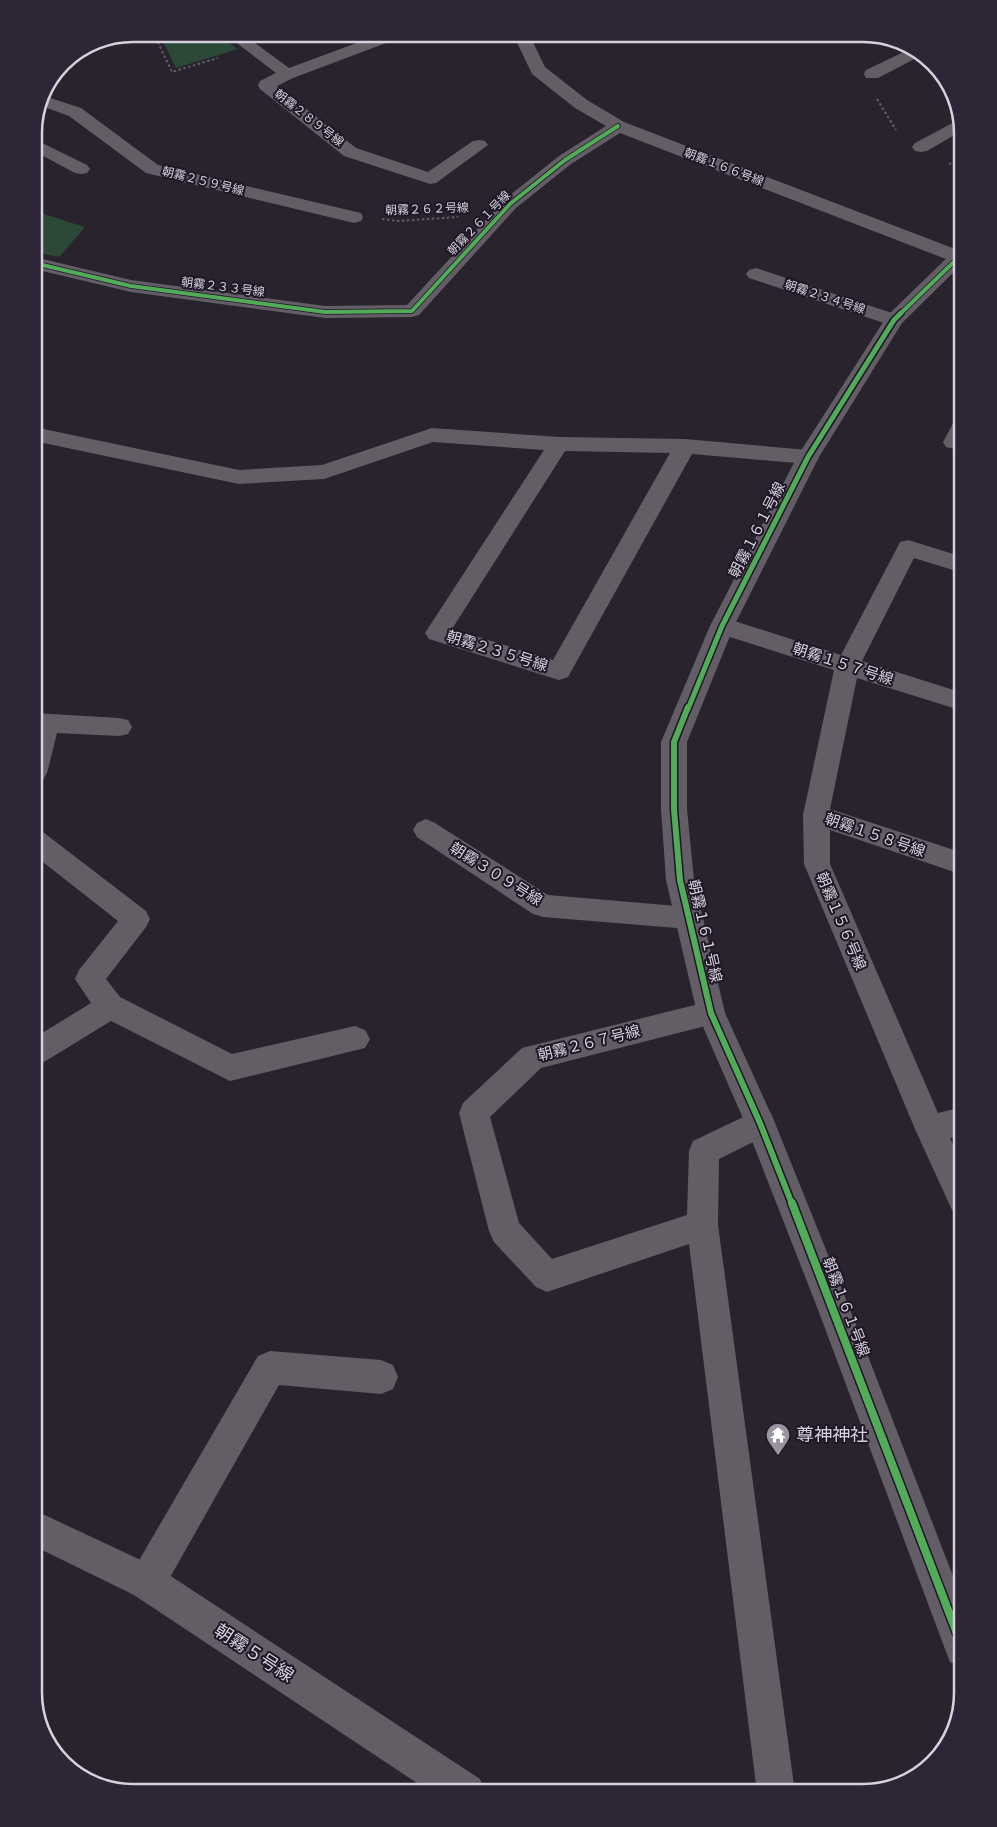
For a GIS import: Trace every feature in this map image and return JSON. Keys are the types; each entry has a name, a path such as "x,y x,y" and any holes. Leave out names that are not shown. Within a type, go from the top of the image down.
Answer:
{"street":[{"path":"244,42 287,74 373,42"},
{"name":"朝霧１６６号線","path":"525,43 538,70 581,104 618,126 954,253"},
{"path":"872,74 910,56"},
{"name":"朝霧２８９号線","path":"287,74 266,85 350,152 430,178 479,145"},
{"name":"朝霧２５９号線","path":"48,103 75,112 152,169 354,217"},
{"name":"朝霧２６１号線","path":"412,311 510,204 565,160 618,126"},
{"path":"921,147 954,128"},
{"path":"43,149 81,169"},
{"name":"朝霧１６１号線","path":"954,261 894,320 808,457 722,626 674,742 674,809 680,880 711,1013 760,1124 833,1307 954,1626"},
{"name":"朝霧２３３号線","path":"43,264 131,286 325,312 412,311"},
{"name":"朝霧２３４号線","path":"756,274 894,320"},
{"path":"43,436 239,477 324,472 432,435 559,444 685,446 808,457"},
{"name":"朝霧２３５号線","path":"559,444 437,633 559,671 685,446"},
{"name":"朝霧１５６号線","path":"954,562 908,548 847,666 816,815 817,864 930,1129 954,1181"},
{"name":"朝霧１５７号線","path":"722,626 954,699"},
{"path":"43,723 119,727"},
{"name":"朝霧１５８号線","path":"816,815 954,861"},
{"name":"朝霧３０９号線","path":"426,830 543,906 689,918"},
{"path":"43,847 136,919 88,979 110,1006 230,1068 355,1039"},
{"path":"42,1047 110,1006"},
{"name":"朝霧２６７号線","path":"702,1225 547,1276 505,1231 474,1113 532,1057 711,1013"},
{"path":"930,1129 954,1123"},
{"path":"760,1124 704,1151 702,1225 775,1784"},
{"path":"147,1582 270,1368 381,1377"},
{"name":"朝霧５号線","path":"42,1532 147,1582 452,1784"}],"path":[{"path":"158,42 172,72 252,48"},
{"path":"872,74 877,99 897,130 921,147"}],"green space":[{"path":"163,42 228,42 238,49 176,68"},
{"path":"43,214 85,227 59,257 43,254"}],"cycle path":[{"path":"43,265 131,286 325,312 412,311 510,204 565,160 618,126"},
{"path":"954,262 894,320 808,457 722,626 674,742 674,809 680,880 711,1013 760,1123 833,1307 954,1625"}],"place":[{"name":"尊神神社","path":"778,1456"}]}
